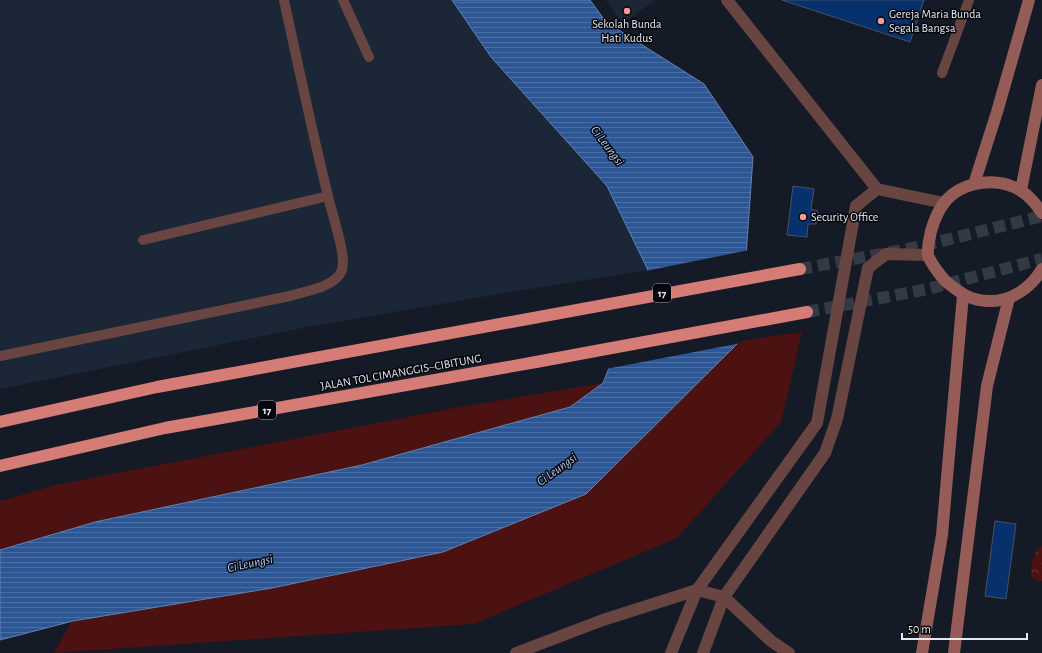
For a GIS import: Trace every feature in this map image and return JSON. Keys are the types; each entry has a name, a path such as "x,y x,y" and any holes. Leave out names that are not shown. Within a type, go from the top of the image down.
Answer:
{"highway":[{"name":"17","path":"0,422 156,386 800,269"},
{"name":"JALAN TOL CIMANGGIS–CIBITUNG","path":"0,466 165,428 807,312"}],"street":[{"path":"727,0 877,189 944,203"},
{"path":"974,184 997,112 1029,0"},
{"path":"1021,190 1042,85"},
{"path":"1042,213 1034,201 1021,190 998,182 974,184 958,191 944,203 934,219 928,255 943,279 963,295 986,301 1009,298 1024,290 1037,278 1042,269"},
{"path":"671,653 697,590 817,424 856,206 877,189"},
{"path":"704,653 724,597 825,453 837,419 868,268 886,254 928,255"},
{"path":"922,653 942,535 963,295"},
{"path":"954,653 988,386 1009,298"},
{"path":"516,653 603,620 697,590 724,597 771,641 789,653"}],"lane":[{"path":"0,356 290,296 326,286 339,275 343,264 341,248 284,0"},
{"path":"343,0 369,57"},
{"path":"942,73 969,0"},
{"path":"143,240 328,196"}],"shaded area":[{"path":"0,0 452,0 491,57 607,186 648,270 307,327 0,389"},
{"name":"Sekolah Bunda Hati Kudus","path":"606,0 656,0 622,23"}],"green space":[{"path":"802,332 781,422 677,538 474,624 54,653 72,621 272,588 443,552 586,494 740,341"},
{"path":"603,383 570,407 362,465 95,522 0,550 0,501 56,485 449,409"},
{"path":"1042,546 1042,581 1039,581 1032,577 1031,569 1034,555"}],"water":[{"name":"Ci Leungsi","path":"452,0 590,0 606,22 704,84 753,157 740,341 586,494 443,552 272,588 73,621 0,640 0,550 95,522 362,465 570,407 603,383 648,270 607,186 491,57"}],"pier":[{"path":"749,250 741,343 606,369 646,271"}],"building":[{"name":"Gereja Maria Bunda Segala Bangsa","path":"782,0 924,0 910,42"},
{"name":"Security Office","path":"793,186 814,189 811,209 818,211 816,224 808,224 807,237 787,235"},
{"path":"995,521 1016,524 1006,599 985,596"}],"tunnel":[{"path":"800,269 918,247 1042,216"},
{"path":"807,312 928,289 1042,259"}],"place":[{"name":"Sekolah Bunda Hati Kudus","path":"627,11"},
{"name":"Gereja Maria Bunda Segala Bangsa","path":"881,21"},
{"name":"Security Office","path":"803,217"}]}
